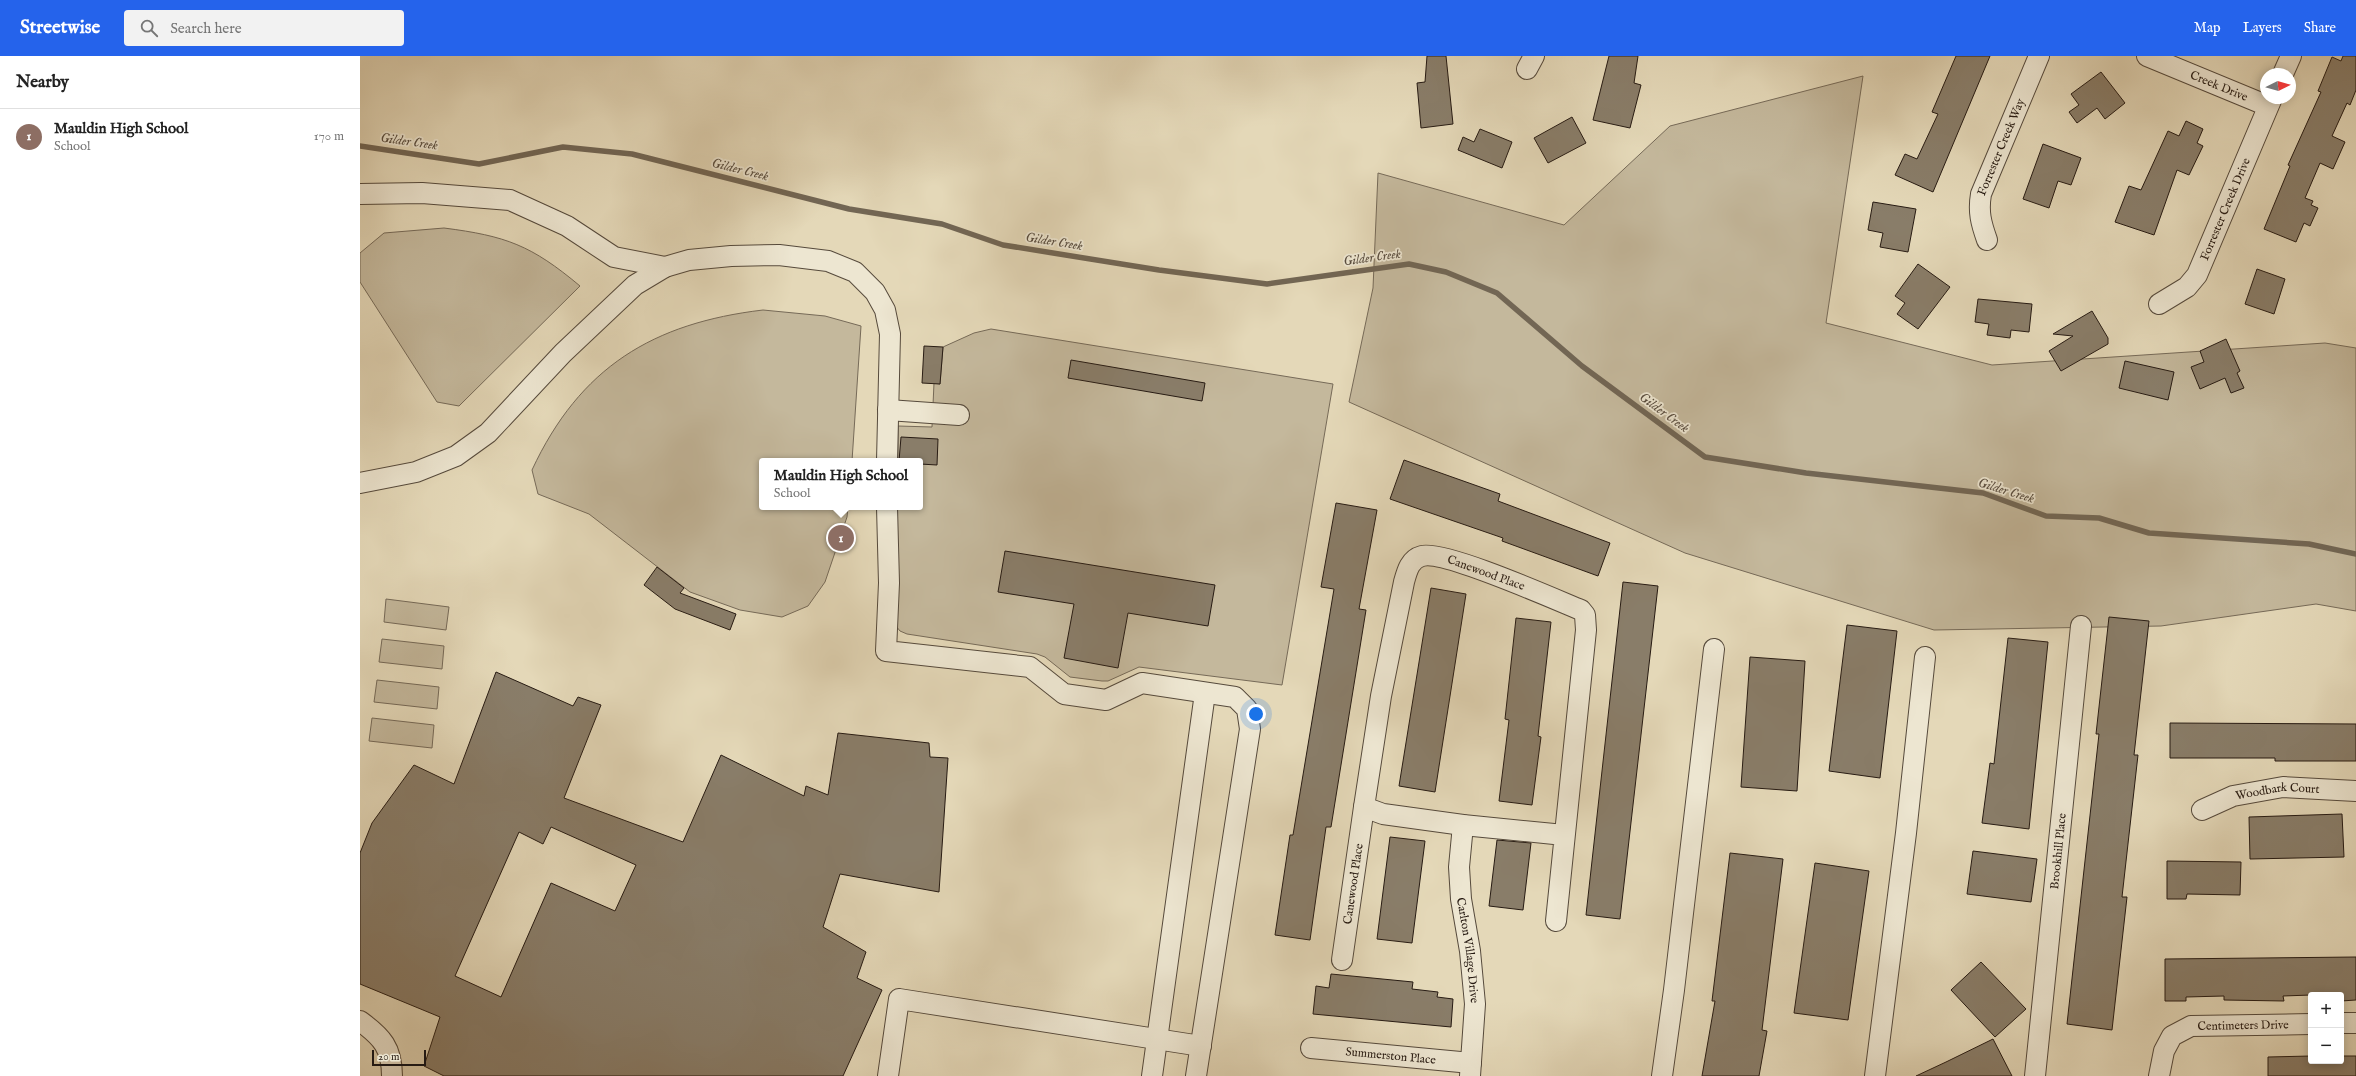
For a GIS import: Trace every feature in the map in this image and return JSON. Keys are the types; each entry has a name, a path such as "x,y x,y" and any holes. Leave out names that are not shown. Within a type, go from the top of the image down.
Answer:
{"street":[{"name":"Forrester Creek Way","path":"1987,240 1979,218 1978,209 1982,194 2040,56"},
{"name":"Creek Drive","path":"2147,56 2260,98"},
{"path":"2286,68 2291,56"},
{"name":"Forrester Creek Drive","path":"2159,304 2186,287 2197,275 2269,104"},
{"path":"360,194 422,193 510,200 568,226 614,257 665,268"},
{"path":"360,483 416,472 456,456 488,433 563,353 635,285 665,268 689,260 732,256 779,255 828,261 855,272 875,292 885,310 890,334 887,458"},
{"path":"888,410 959,415"},
{"path":"887,510 889,583 886,651 1030,667 1064,694 1106,700 1142,683 1235,697 1247,709 1250,729 1196,1076"},
{"name":"Canewood Place","path":"1342,960 1381,696 1404,582 1408,568 1415,559 1421,556 1436,555 1505,579 1581,610 1585,615 1586,630 1556,921"},
{"name":"Brookhill Place","path":"2035,1076 2081,626"},
{"path":"1662,1076 1674,990 1714,649"},
{"path":"1875,1076 1906,833 1925,656"},
{"path":"1152,1076 1206,693"},
{"name":"Woodbark Court","path":"2202,810 2233,796 2283,787 2356,791"},
{"path":"1364,807 1383,814 1463,825 1564,835"},
{"name":"Carlton Village Drive","path":"1463,825 1459,867 1461,899 1470,951 1475,1004 1470,1069"},
{"path":"888,1076 899,999 1201,1046"},
{"path":"360,1021 374,1031 389,1052 392,1061 392,1076"},
{"path":"2344,1023 2356,1023"},
{"name":"Centimeters Drive","path":"2159,1076 2164,1051 2172,1036 2191,1026 2308,1024"},
{"name":"Summerston Place","path":"1311,1048 1470,1069"}],"shaded area":[{"path":"1863,76 1826,323 1992,365 2325,343 2356,348 2356,611 2316,604 2161,626 1934,630 1685,553 1349,402 1373,288 1378,173 1564,225 1670,126"},
{"path":"444,228 485,235 517,245 547,261 580,286 459,406 437,402 360,282 360,253 384,233"},
{"path":"763,310 825,316 861,326 852,458 759,458 759,510 848,510 847,517 825,582 808,606 782,617 740,610 690,592 589,514 538,494 532,470 551,434 573,403 597,378 624,356 654,339 687,326 723,316"},
{"path":"991,329 1333,384 1282,685 1139,667 1108,681 1070,677 1045,657 1037,654 907,634 900,631 896,626 897,510 923,510 923,458 898,458 898,426 932,427 934,383 940,384 943,347 974,333"},
{"path":"386,599 449,607 446,630 384,622"},
{"path":"382,639 444,646 442,669 379,662"},
{"path":"377,680 439,687 437,709 374,702"},
{"path":"372,718 434,725 432,748 369,741"}],"building":[{"path":"1427,56 1446,56 1453,124 1421,128 1417,83 1425,82"},
{"path":"1609,56 1638,56 1634,83 1641,85 1630,128 1593,120"},
{"path":"1956,56 1990,56 1933,192 1895,175 1905,154 1917,159 1938,114 1932,112"},
{"path":"2343,56 2356,56 2356,90 2350,105 2347,103 2332,136 2345,142 2333,169 2320,163 2305,198 2313,201 2311,205 2318,208 2310,226 2304,223 2296,242 2264,229 2290,166 2288,165 2321,92 2318,91 2332,57 2341,61"},
{"path":"2101,72 2125,103 2105,119 2097,108 2077,123 2069,112 2079,105 2071,94"},
{"path":"1572,117 1586,143 1548,163 1534,138"},
{"path":"2186,121 2203,129 2197,143 2203,146 2189,175 2177,170 2154,235 2115,222 2129,186 2141,190 2168,131 2179,136"},
{"path":"1480,129 1512,142 1502,168 1458,150 1463,137 1474,142"},
{"path":"2043,144 2081,158 2071,185 2058,181 2049,208 2023,199"},
{"path":"1873,202 1916,209 1908,252 1880,247 1883,233 1868,230"},
{"path":"1918,264 1950,287 1918,329 1897,314 1905,303 1895,296"},
{"path":"2257,269 2285,279 2274,314 2245,304"},
{"path":"1978,299 2032,304 2029,332 2011,330 2010,338 1987,335 1989,324 1975,322"},
{"path":"2092,311 2108,338 2108,344 2061,371 2049,351 2073,336 2053,334"},
{"path":"2226,339 2240,371 2237,373 2244,388 2231,393 2225,378 2200,389 2191,367 2204,362 2200,351"},
{"path":"924,346 943,347 940,384 922,383"},
{"path":"1071,360 1205,383 1202,401 1068,378"},
{"path":"2125,361 2174,372 2168,400 2119,388"},
{"path":"901,437 938,439 937,465 923,464 923,458 899,458"},
{"path":"1404,460 1500,494 1498,501 1610,543 1598,576 1502,541 1503,538 1390,499"},
{"path":"1336,503 1377,510 1359,609 1366,610 1331,827 1326,827 1310,940 1275,935 1290,835 1293,835 1334,589 1321,587"},
{"path":"1005,551 1215,585 1208,626 1128,613 1118,668 1064,658 1074,604 998,592"},
{"path":"657,567 684,588 680,593 736,614 730,630 675,609 644,585"},
{"path":"1623,582 1658,586 1620,919 1586,915"},
{"path":"1431,588 1466,594 1435,792 1399,786"},
{"path":"2109,617 2149,621 2134,755 2138,755 2122,897 2127,897 2112,1030 2067,1024 2099,734 2096,734"},
{"path":"1516,618 1551,622 1538,736 1541,737 1532,805 1499,801 1509,720 1505,719"},
{"path":"1847,625 1897,631 1880,778 1829,771"},
{"path":"2008,638 2048,642 2029,829 1982,823 1990,763 1994,764"},
{"path":"1750,657 1805,661 1797,791 1741,787"},
{"path":"496,672 573,706 578,697 601,705 564,798 683,842 721,755 804,796 806,786 828,795 838,733 929,743 930,757 948,758 939,892 840,874 823,927 866,952 857,978 882,990 843,1076 444,1076 424,1066 440,1017 360,984 360,853 372,823 414,765 454,784","holes":["551,827 636,865 615,911 551,883 501,997 455,976 519,832 543,844"]},
{"path":"2170,723 2356,724 2356,761 2275,761 2275,758 2170,758"},
{"path":"2342,814 2344,857 2250,859 2249,817"},
{"path":"1390,837 1425,841 1412,943 1377,939"},
{"path":"1497,840 1531,843 1523,910 1489,906"},
{"path":"1973,851 2037,859 2031,902 1967,894"},
{"path":"1730,853 1783,859 1762,1030 1767,1031 1759,1076 1702,1076 1715,1001 1712,1001"},
{"path":"2167,861 2241,862 2240,895 2187,894 2186,899 2167,899"},
{"path":"1815,863 1869,871 1848,1020 1794,1013"},
{"path":"2356,957 2356,1000 2344,1001 2344,992 2308,992 2308,995 2283,996 2284,1001 2224,1000 2224,996 2186,997 2186,1001 2165,1001 2165,959"},
{"path":"1981,962 2026,1009 1995,1037 1951,990"},
{"path":"1331,974 1413,982 1412,989 1438,992 1437,997 1453,999 1451,1027 1313,1014 1316,986 1329,988"},
{"path":"1993,1039 2012,1076 1916,1076 1946,1062"},
{"path":"2308,1056 2308,1064 2344,1064 2344,1056 2356,1056 2356,1076 2268,1076 2268,1057"}],"waterway":[{"name":"Gilder Creek","path":"360,146 479,164 563,147 632,154 849,209 942,224 1003,245 1159,270 1267,284 1409,264 1446,272 1497,293 1582,366 1705,457 1806,473 1983,493 2046,516 2099,518 2149,533 2309,544 2356,554"}],"place":[{"name":"Mauldin High School","path":"841,538"}]}
